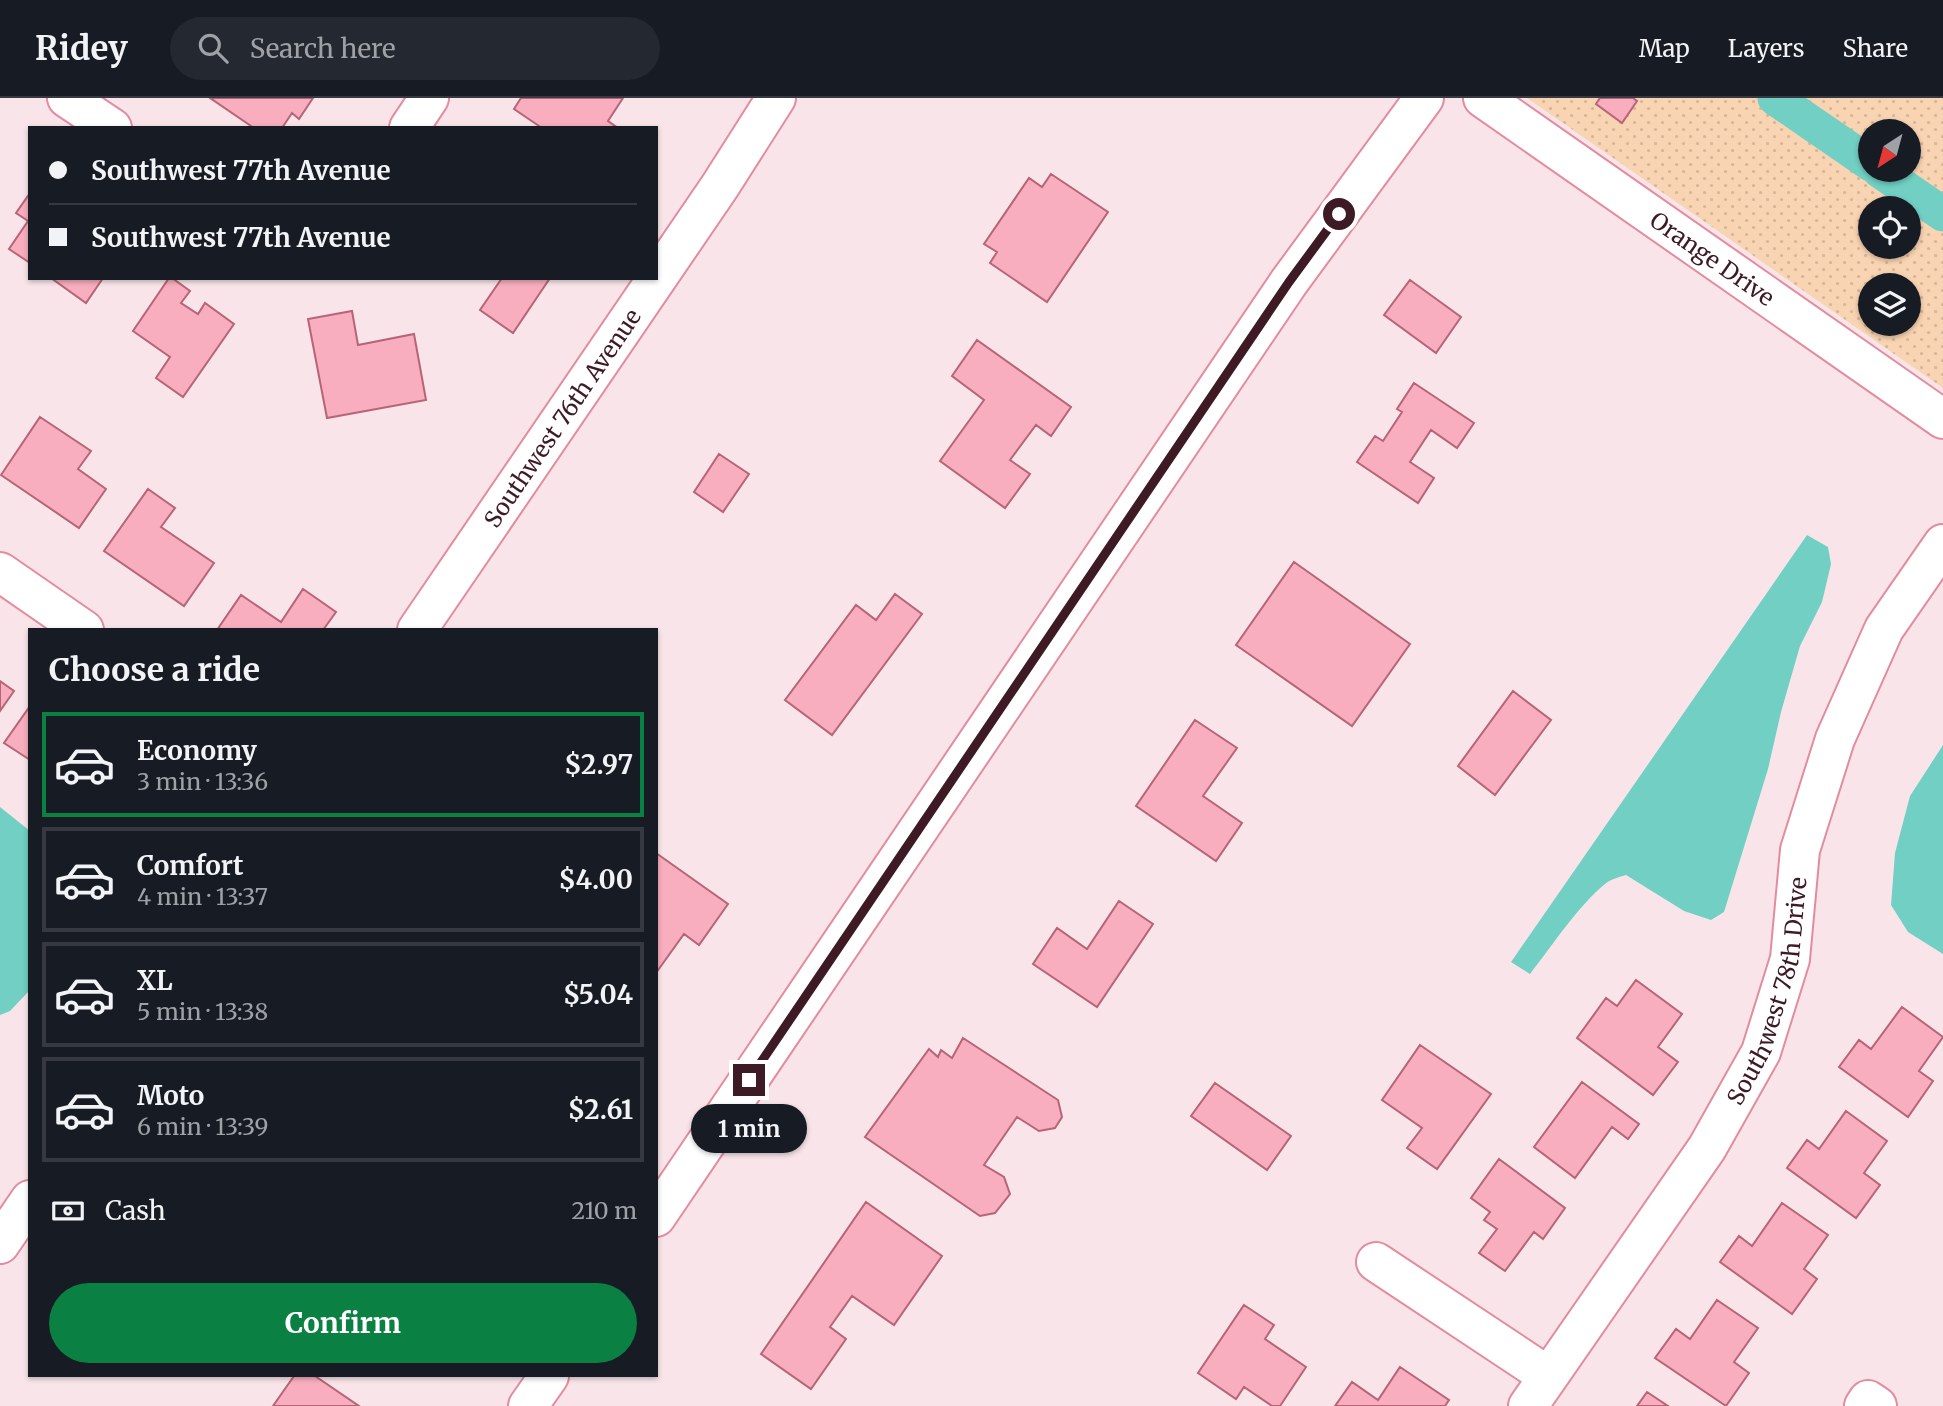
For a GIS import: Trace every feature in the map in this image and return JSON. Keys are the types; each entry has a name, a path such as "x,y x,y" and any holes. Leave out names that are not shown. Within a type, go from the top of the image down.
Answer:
{"street":[{"path":"67,98 109,126"},
{"path":"410,126 429,98"},
{"name":"Southwest 76th Avenue","path":"658,277 776,98"},
{"path":"658,1214 1289,282 1424,98"},
{"name":"Orange Drive","path":"1483,98 1943,419"},
{"name":"Southwest 76th Avenue","path":"418,628 656,280"},
{"name":"Southwest 78th Drive","path":"1538,1391 1707,1148 1761,1052 1790,959 1800,850 1835,739 1884,629 1943,544"},
{"path":"0,572 81,628"},
{"path":"0,1244 28,1203"},
{"path":"1376,1262 1538,1391"},
{"path":"528,1406 548,1377"},
{"path":"1864,1406 1868,1400 1878,1406"}],"shaded area":[{"path":"1527,98 1943,98 1943,388 1868,336 1921,336 1921,273 1858,273 1858,329"},
{"path":"1807,535 1828,547 1831,564 1822,602 1800,646 1768,769 1724,912 1711,920 1684,911 1626,875 1610,881 1595,893 1530,974 1511,962"},
{"path":"1943,745 1943,954 1908,932 1891,905 1895,853 1910,796"},
{"path":"0,807 28,829 28,992 10,1011 0,1015"}],"building":[{"path":"210,98 313,98 299,119 292,113 283,126 251,126"},
{"path":"521,98 623,98 608,121 615,126 539,126 514,109"},
{"path":"1600,98 1633,98 1637,101 1622,123 1596,104"},
{"path":"1051,174 1108,212 1047,302 990,263 997,252 984,244 1029,178 1042,187"},
{"path":"28,196 28,221 16,213"},
{"path":"28,221 28,262 9,249"},
{"path":"54,280 102,280 86,303"},
{"path":"168,280 175,280 190,291 181,303 198,314 205,303 234,324 183,397 156,378 170,357 133,331"},
{"path":"501,280 549,280 513,333 480,310"},
{"path":"1410,280 1461,317 1436,353 1384,315"},
{"path":"352,311 358,345 414,334 426,400 327,418 308,319"},
{"path":"977,340 1071,407 1051,436 1036,425 1010,460 1030,474 1005,508 940,461 984,400 952,376"},
{"path":"1414,383 1474,423 1457,448 1431,430 1410,462 1434,478 1418,503 1357,462 1375,436 1383,441 1402,412 1397,409"},
{"path":"40,417 91,451 78,469 106,489 79,528 1,475"},
{"path":"719,454 749,474 723,512 694,492"},
{"path":"148,489 175,508 161,527 214,563 184,606 104,551"},
{"path":"1294,562 1410,644 1352,726 1236,645"},
{"path":"303,589 336,612 324,628 218,628 241,595 281,622"},
{"path":"895,594 922,614 832,735 785,700 856,605 876,620"},
{"path":"0,681 14,691 0,711"},
{"path":"1513,691 1551,720 1495,795 1458,766"},
{"path":"28,709 28,759 4,743"},
{"path":"1195,720 1237,748 1203,796 1242,823 1216,861 1136,806"},
{"path":"658,854 728,904 699,945 684,934 658,970"},
{"path":"1119,901 1153,924 1097,1007 1033,964 1057,928 1087,949"},
{"path":"1636,980 1682,1014 1658,1047 1678,1062 1653,1095 1577,1038 1606,998 1617,1006"},
{"path":"1902,1007 1943,1037 1919,1071 1933,1081 1908,1117 1839,1067 1859,1040 1871,1049"},
{"path":"963,1038 1058,1100 1062,1117 1055,1128 1039,1131 1017,1117 984,1165 1004,1177 1010,1194 995,1213 980,1216 865,1137 929,1049 938,1057 941,1050 952,1058"},
{"path":"1420,1045 1491,1094 1437,1169 1407,1148 1422,1128 1382,1100"},
{"path":"1582,1082 1639,1124 1628,1139 1612,1127 1575,1178 1534,1147"},
{"path":"1215,1083 1291,1136 1267,1170 1191,1116"},
{"path":"1846,1111 1887,1141 1864,1173 1880,1185 1856,1218 1787,1168 1807,1140 1819,1149"},
{"path":"1499,1159 1565,1208 1543,1239 1534,1232 1505,1271 1479,1253 1497,1229 1484,1220 1490,1212 1471,1198"},
{"path":"866,1202 942,1256 894,1325 852,1296 830,1327 846,1339 811,1389 761,1354"},
{"path":"1782,1203 1828,1235 1804,1269 1817,1279 1792,1314 1720,1262 1739,1236 1752,1246"},
{"path":"1717,1300 1758,1328 1734,1362 1749,1373 1726,1406 1655,1358 1676,1329 1690,1339"},
{"path":"1244,1305 1274,1325 1265,1339 1306,1367 1280,1406 1272,1406 1244,1387 1236,1399 1198,1373"},
{"path":"1400,1367 1449,1400 1445,1406 1335,1406 1352,1382 1378,1400"},
{"path":"293,1377 316,1377 359,1406 273,1406"},
{"path":"1647,1392 1668,1406 1637,1406"}],"waterway":[{"path":"1775,98 1858,155"},
{"path":"1896,182 1943,214"}],"route":[{"path":"749,1080 1289,282 1339,214"}]}
